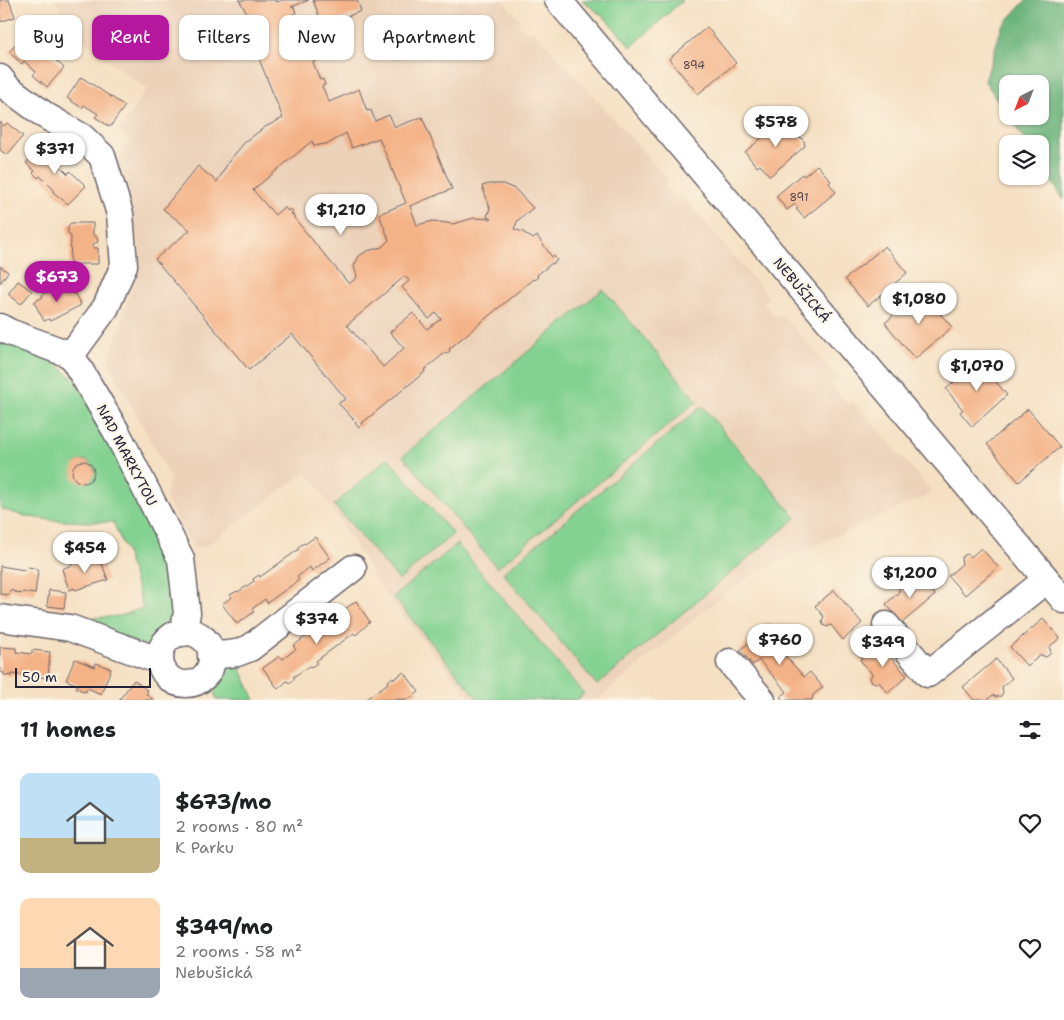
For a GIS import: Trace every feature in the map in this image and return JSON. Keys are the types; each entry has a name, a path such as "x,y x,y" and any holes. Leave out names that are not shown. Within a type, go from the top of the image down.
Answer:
{"street":[{"name":"NEBUŠICKÁ","path":"558,0 1064,600"},
{"path":"0,78 8,88 46,116 82,137 102,156 120,214 124,265 106,307 71,355 0,327"},
{"name":"NAD MARKYTOU","path":"71,355 116,431 181,559 187,613 183,633"},
{"path":"211,656 237,653 250,648 353,568"},
{"path":"886,625 928,674 1046,580"},
{"path":"0,618 70,628 160,661"},
{"path":"183,633 191,633 205,641 211,656 211,664 194,692 173,681 162,669 160,661 163,646 168,639 183,633"},
{"path":"730,662 762,700"}],"shaded area":[{"path":"56,0 502,0 520,19 518,23 522,29 535,32 668,179 665,187 673,198 683,197 768,296 763,303 777,318 783,315 838,379 832,386 847,404 853,401 933,493 757,571 706,609 598,700 472,700 387,597 315,482 306,472 205,547 193,547 166,498 170,476 108,362 139,266 140,247 118,177 117,158 130,140 118,132 147,89 107,60 169,60 169,15 92,15 92,48 82,37 82,15 64,15"}],"green space":[{"path":"582,0 683,0 631,47 605,18"},
{"path":"1026,0 1064,0 1064,200 1049,178 1049,135 1021,135 1014,125 1049,125 1049,75 999,75 999,103 985,81 1002,26"},
{"path":"603,289 697,401 497,568 403,456"},
{"path":"0,338 56,363 78,383 176,571 174,623 162,638 154,643 143,645 93,626 91,618 120,616 143,608 126,552 113,522 40,519 12,513 0,508","holes":["82,460 88,461 95,470 91,479 84,482 77,481 72,473 76,463"]},
{"path":"702,406 796,518 597,685 503,573"},
{"path":"388,458 453,534 399,580 334,505"},
{"path":"457,544 584,694 577,700 479,700 393,597"},
{"path":"237,661 255,700 217,700 213,685 216,675 224,667"}],"building":[{"path":"0,0 9,0 15,17 0,22"},
{"path":"239,0 275,0 277,2 282,0 309,0 291,7 294,7 296,13 293,15 279,15 279,60 316,60 313,62 320,80 323,79 325,85 322,86 329,102 359,89 367,111 371,110 375,121 389,115 395,127 422,117 452,189 410,206 417,225 433,221 453,224 474,218 491,219 487,217 490,208 482,186 503,184 515,189 533,208 518,220 514,229 523,232 533,239 537,236 552,257 554,256 557,260 449,349 450,351 424,370 425,372 362,423 359,428 356,422 338,403 346,399 292,334 249,370 155,259 190,230 163,209 198,166 217,182 229,161 245,142 265,127 283,118 259,60 269,60 269,15 248,15","holes":["346,133 352,148 379,138 406,203 379,214 389,240 382,247 367,251 359,256 354,266 357,277 349,284 294,218 291,214 293,211 290,209 288,211 284,207 275,215 253,190 312,141 314,146 330,143","405,276 409,281 402,287 429,319 436,313 441,319 427,329 413,313 390,332 404,348 383,367 347,325"]},
{"path":"313,0 357,0 361,11 351,15 319,15"},
{"path":"707,27 736,63 698,94 669,59"},
{"path":"15,45 15,58 9,52"},
{"path":"18,60 55,60 64,68 47,87 33,75 36,72 24,61 22,64"},
{"path":"81,77 125,106 110,127 95,117 98,114 84,105 82,108 67,98"},
{"path":"783,120 787,122 796,136 799,136 804,141 805,146 770,176 760,165 757,167 745,152"},
{"path":"0,122 4,126 7,123 23,136 7,155 0,150"},
{"path":"44,144 59,160 56,162 68,174 70,171 86,186 68,204 53,192 54,190 40,176 38,178 33,173 35,171 26,163"},
{"path":"817,165 831,181 829,183 836,192 804,218 796,209 798,208 795,204 787,210 776,196 802,174 804,176"},
{"path":"71,223 93,223 93,235 97,237 98,242 93,244 93,248 98,248 98,264 70,264 71,236 68,233 68,226"},
{"path":"885,246 907,273 868,306 845,279"},
{"path":"0,266 8,272 0,283"},
{"path":"18,281 32,291 21,304 8,294"},
{"path":"69,283 81,305 50,321 49,319 44,321 34,302 49,291 50,293"},
{"path":"930,291 939,303 934,307 952,327 915,359 885,323 913,298 916,303"},
{"path":"981,357 994,374 991,376 1007,395 972,427 960,412 963,410 946,389 959,378 961,380 967,374 964,371"},
{"path":"1028,409 1060,447 1019,482 987,444"},
{"path":"83,461 91,464 94,472 91,480 83,483 75,480 72,472 75,464"},
{"path":"315,537 330,558 312,571 310,567 297,577 299,580 267,603 265,599 252,609 254,612 237,624 222,604 232,597 230,595 254,581 253,579 259,575 260,577 299,549 298,547"},
{"path":"981,548 998,567 965,595 948,576 962,564 961,559 963,556 967,554 971,557"},
{"path":"99,556 108,580 69,590 62,569 72,565 71,563 78,561 79,563"},
{"path":"0,566 25,570 28,567 38,571 35,594 23,592 21,594 10,590 9,595 0,594"},
{"path":"919,576 935,595 902,623 886,604 899,592 899,585 903,583 909,584"},
{"path":"49,590 66,592 64,608 47,606"},
{"path":"834,590 862,623 843,640 831,625 827,627 823,625 822,620 824,617 815,606"},
{"path":"356,601 370,622 356,635 354,633 316,661 317,663 293,677 295,679 289,683 287,681 278,689 263,668 280,656 283,659 296,649 293,646 325,623 327,626 341,617 338,614"},
{"path":"1043,619 1060,638 1049,647 1051,652 1049,655 1046,657 1041,655 1027,666 1010,647"},
{"path":"770,624 783,639 776,645 804,677 810,672 823,687 813,695 812,700 783,700 780,697 787,692 759,660 753,665 740,650 750,642 750,638 756,633 760,633"},
{"path":"879,643 907,676 888,693 879,682 871,681 872,674 860,660"},
{"path":"0,647 16,648 16,652 32,654 32,650 50,652 48,678 12,674 12,676 4,675 4,673 0,672"},
{"path":"75,659 95,667 96,663 111,669 101,694 87,688 86,692 76,688 78,685 66,680"},
{"path":"996,659 1012,678 1002,687 1003,692 1001,696 996,697 993,695 987,700 974,700 963,687"},
{"path":"404,672 419,692 409,699 365,700 393,677 394,679"},
{"path":"134,680 148,691 146,694 154,700 119,700"}]}
